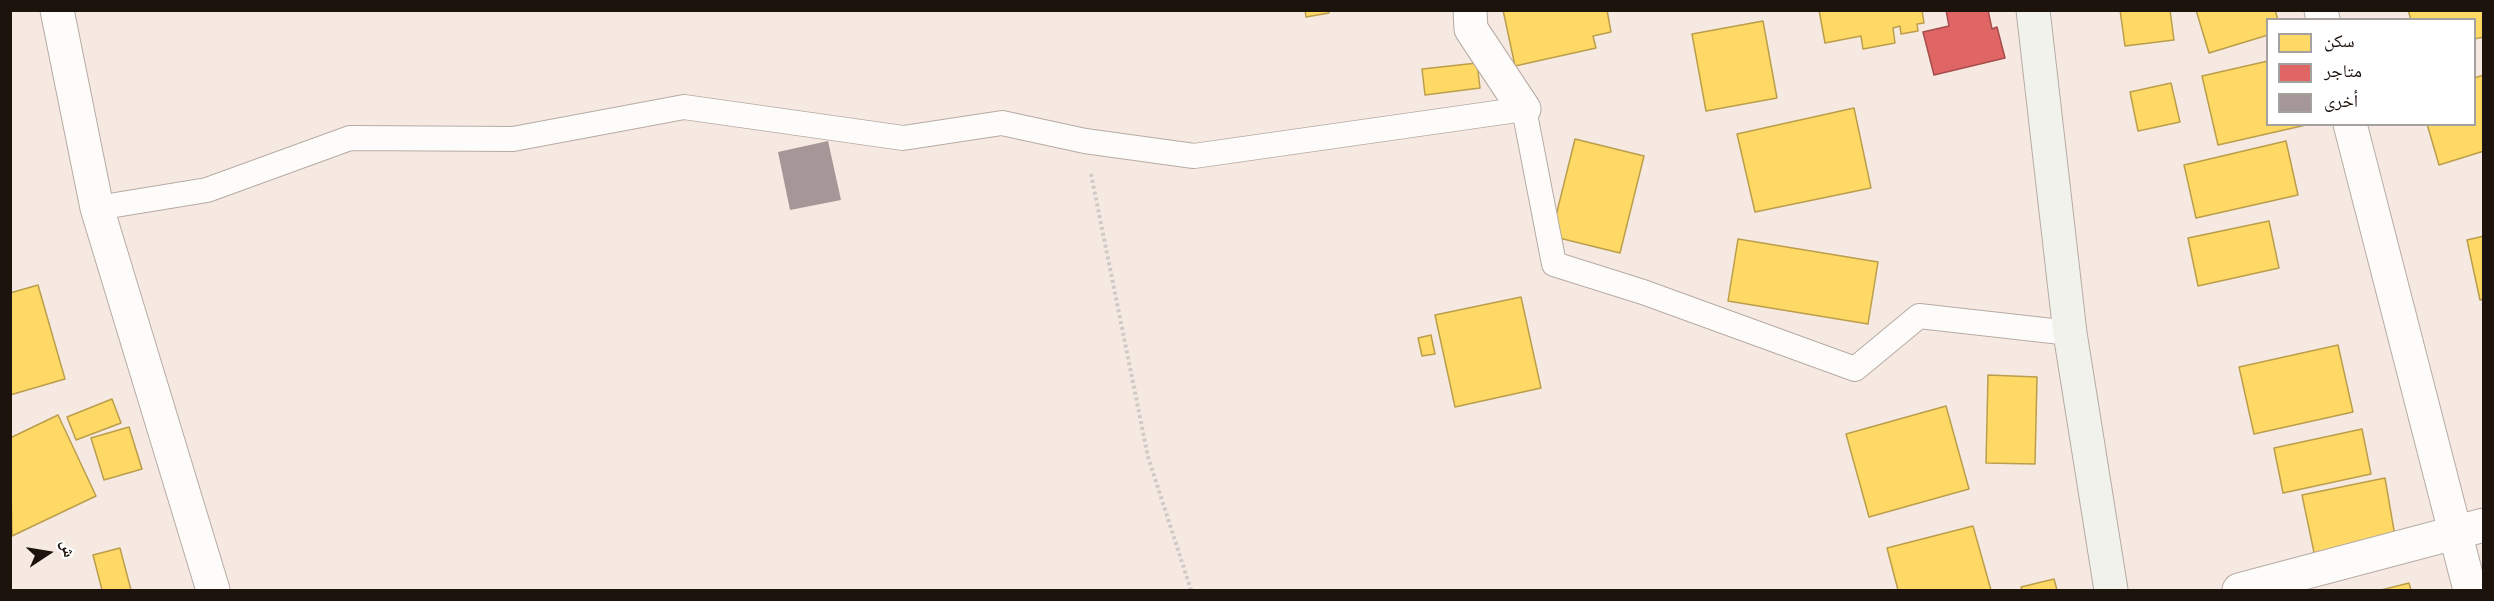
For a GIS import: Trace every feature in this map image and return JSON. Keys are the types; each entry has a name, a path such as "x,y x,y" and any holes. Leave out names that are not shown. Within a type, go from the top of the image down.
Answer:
{"main road":[{"path":"2033,10 2070,333 2111,591"}],"street":[{"path":"57,10 97,208 213,591"},
{"path":"1470,10 1471,29 1524,110"},
{"path":"2351,126 2469,528 2470,591"},
{"path":"2239,591 2469,528"}],"lane":[{"path":"97,208 207,190 350,138 513,139 684,107 903,138 1002,123 1085,141 1194,156 1524,110 1554,264 1643,292 1855,369 1918,316 2070,333"}],"path":[{"path":"1085,141 1148,457 1191,591"}],"building: سكن":[{"path":"1305,10 1329,10 1329,13 1306,17"},
{"path":"1503,10 1607,10 1611,32 1593,36 1596,48 1515,66"},
{"path":"1819,10 1922,10 1924,23 1917,24 1918,31 1901,34 1900,26 1893,28 1895,43 1863,49 1861,36 1825,43"},
{"path":"2120,10 2170,10 2174,40 2125,46"},
{"path":"2196,10 2275,10 2277,18 2266,18 2266,36 2209,53"},
{"path":"2408,10 2484,10 2484,37 2476,39 2476,18 2410,18"},
{"path":"1763,21 1777,98 1706,111 1692,34"},
{"path":"2266,61 2266,126 2302,126 2218,145 2202,76"},
{"path":"1477,63 1480,88 1425,95 1422,69"},
{"path":"2484,75 2484,151 2439,165 2428,126 2476,126 2476,77"},
{"path":"2171,83 2180,122 2138,131 2130,92"},
{"path":"1854,108 1871,188 1755,212 1737,134"},
{"path":"1575,139 1644,156 1620,253 1551,236"},
{"path":"2286,141 2298,195 2196,218 2184,165"},
{"path":"2269,221 2279,268 2198,286 2188,238"},
{"path":"2484,236 2484,299 2480,300 2467,240"},
{"path":"1738,239 1878,262 1868,324 1728,301"},
{"path":"38,285 65,379 10,395 10,293"},
{"path":"1521,297 1541,388 1455,407 1435,315"},
{"path":"1431,335 1435,354 1422,356 1418,338"},
{"path":"2338,345 2353,412 2254,434 2239,367"},
{"path":"1988,375 2037,377 2035,464 1986,463"},
{"path":"112,399 121,423 76,440 67,417"},
{"path":"1946,406 1969,489 1869,517 1846,434"},
{"path":"58,415 96,496 12,536 10,438"},
{"path":"129,427 142,469 104,480 91,438"},
{"path":"2362,429 2371,474 2283,493 2274,448"},
{"path":"2385,478 2396,542 2316,562 2302,495"},
{"path":"1973,526 1991,590 1898,590 1887,548"},
{"path":"120,548 131,590 102,590 93,555"},
{"path":"2054,579 2057,590 2022,590 2021,587"},
{"path":"2409,583 2411,590 2381,590"}],"building: متاجر":[{"path":"1946,10 1988,10 1992,29 1997,27 2005,58 1934,75 1923,32 1949,26"}],"building: أخرى":[{"path":"828,141 841,200 790,210 778,152"}]}
